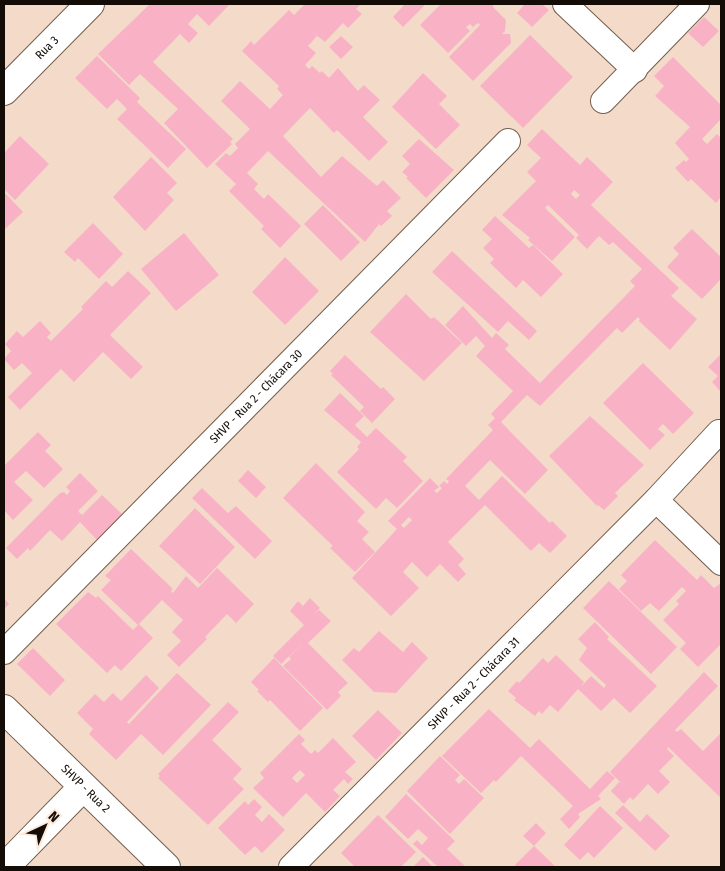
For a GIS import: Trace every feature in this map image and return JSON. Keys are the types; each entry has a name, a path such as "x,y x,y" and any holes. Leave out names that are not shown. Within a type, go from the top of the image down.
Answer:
{"street":[{"name":"Rua 3","path":"4,91 90,4"},
{"path":"565,4 635,70"},
{"path":"603,101 697,4"},
{"name":"SHVP - Rua 2 - Chácara 30","path":"4,652 508,141"},
{"name":"SHVP - Rua 2 - Chácara 31","path":"291,867 656,500 719,432"},
{"path":"656,500 721,564"},
{"name":"SHVP - Rua 2","path":"4,709 166,867"},
{"path":"5,867 83,787"}],"building":[{"path":"150,4 230,4 209,26 197,14 188,24 198,33 189,43 180,34 153,62 233,139 230,142 232,144 207,168 164,123 178,109 140,74 129,85 98,54"},
{"path":"305,4 361,4 356,9 362,14 348,28 343,23 325,42 310,30 317,36 308,46 316,53 305,65 309,69 312,66 320,73 322,71 329,78 338,68 358,91 364,85 380,100 363,117 388,142 369,161 337,130 334,133 310,108 283,136 321,177 342,156 377,186 383,180 401,198 387,211 392,216 381,226 379,224 365,242 268,151 247,173 258,184 254,189 264,199 268,194 301,226 280,248 261,229 264,226 229,191 236,184 215,164 226,153 230,156 238,148 235,144 250,129 221,101 240,81 270,109 283,95 277,89 279,86 242,51 251,41 254,45 289,10 294,15"},
{"path":"405,4 426,4 403,27 393,17"},
{"path":"441,4 494,4 493,7 506,20 505,31 502,34 510,34 511,43 473,81 449,57 480,25 478,23 473,27 470,24 466,27 470,31 448,53 420,25"},
{"path":"525,4 542,4 549,10 532,27 517,13"},
{"path":"704,17 719,31 703,47 688,33"},
{"path":"530,35 573,77 523,128 480,86"},
{"path":"341,36 353,47 341,59 329,47"},
{"path":"97,56 140,98 137,102 186,149 168,168 117,119 127,109 117,99 107,109 75,78"},
{"path":"673,57 721,105 721,119 702,139 707,144 717,134 721,138 721,197 716,203 691,179 688,182 675,168 684,160 686,162 689,159 675,143 690,127 655,96 664,86 654,76"},
{"path":"423,73 447,96 439,104 460,125 436,149 392,107"},
{"path":"542,129 580,165 587,157 613,182 591,205 679,288 671,296 697,319 670,350 639,321 638,317 622,333 617,328 540,406 527,395 501,422 548,470 525,494 490,460 465,486 479,500 502,476 550,523 552,521 567,536 550,553 539,543 531,551 485,505 448,542 464,559 458,565 466,574 458,582 440,564 427,577 412,562 403,572 419,588 391,616 352,578 397,529 388,521 430,478 439,487 434,491 437,493 442,488 439,486 444,481 447,484 449,481 446,479 493,430 488,425 495,418 491,414 513,391 476,356 485,346 476,336 466,346 445,325 463,306 492,338 496,333 509,345 505,349 540,383 635,286 630,281 642,269 613,242 609,245 599,236 587,249 576,238 579,235 548,205 545,208 575,237 552,261 528,240 530,238 502,215 536,181 527,172 541,158 527,145","holes":["574,190 580,195 576,199 571,194","409,517 412,520 404,528 401,525"]},
{"path":"20,136 49,164 15,200 4,189 4,153"},
{"path":"419,139 454,170 426,198 402,172 410,164 402,156"},
{"path":"151,157 177,183 167,193 174,200 145,231 113,197"},
{"path":"4,192 23,212 4,230"},
{"path":"323,205 360,242 341,261 304,224"},
{"path":"495,216 529,248 533,245 563,274 541,297 523,280 516,288 490,263 494,259 483,248 492,239 482,230"},
{"path":"93,223 123,254 99,279 78,258 75,262 64,252"},
{"path":"692,229 721,257 721,279 702,299 667,267 679,254 673,248"},
{"path":"184,233 219,275 176,311 141,269"},
{"path":"452,251 537,331 529,340 508,321 498,332 432,272"},
{"path":"285,257 319,291 285,325 252,292"},
{"path":"128,271 151,293 110,335 143,367 131,379 103,352 74,382 61,369 20,410 8,397 32,373 22,363 14,370 4,359 11,351 5,344 17,331 23,337 40,321 51,333 47,337 51,341 83,309 81,307 106,281 112,287"},
{"path":"406,294 431,319 434,317 462,343 424,381 370,332"},
{"path":"721,354 721,392 712,382 718,376 708,367"},
{"path":"345,355 381,389 383,387 395,399 372,423 360,411 364,407 331,375 333,374 330,371"},
{"path":"643,363 694,413 673,434 663,424 658,429 665,435 650,450 603,403"},
{"path":"340,393 364,416 355,425 367,437 376,428 407,457 403,461 423,481 397,508 386,498 376,509 337,472 359,449 357,447 361,442 324,410"},
{"path":"590,416 644,465 615,493 618,496 604,510 597,506 549,456"},
{"path":"38,432 51,445 45,451 63,469 44,488 26,471 14,482 33,500 13,520 4,510 4,466"},
{"path":"316,463 365,512 357,521 369,532 362,539 375,552 355,572 330,548 333,546 283,498"},
{"path":"248,470 266,487 256,498 238,481"},
{"path":"80,473 98,491 78,511 82,515 102,495 122,514 97,540 80,522 62,541 50,530 30,551 28,548 17,559 6,548 60,493 64,492 67,495 70,491 66,487"},
{"path":"202,488 228,513 236,506 272,541 255,559 192,498"},
{"path":"195,508 235,547 200,584 159,546"},
{"path":"655,540 697,580 701,575 714,588 721,583 721,644 698,667 680,649 686,643 663,620 679,604 676,601 686,591 682,587 659,611 650,603 641,611 619,589 627,581 621,575"},
{"path":"131,549 173,589 171,591 173,593 186,576 198,588 217,568 254,604 236,623 227,614 205,637 207,639 179,667 167,655 181,641 172,632 183,620 162,600 139,624 153,638 121,671 115,665 107,673 56,624 88,592 96,598 98,596 133,630 138,625 101,590 111,580 105,576"},
{"path":"609,581 677,647 651,674 583,608"},
{"path":"4,598 9,604 4,609"},
{"path":"310,598 320,608 313,615 319,610 331,621 308,643 348,683 338,692 341,696 327,710 283,666 303,643 281,664 273,656 304,625 290,611 298,601 303,606"},
{"path":"595,622 609,637 607,639 657,686 630,713 614,698 601,711 578,689 558,712 550,705 542,714 539,711 535,716 514,700 516,698 508,691 517,681 519,683 543,658 548,663 556,655 584,682 581,687 591,676 604,688 606,685 579,660 587,648 578,639"},
{"path":"379,631 403,652 412,642 428,658 396,693 374,692 342,660 354,648 359,652"},
{"path":"33,648 65,680 50,696 17,664"},
{"path":"274,658 323,708 300,731 270,700 268,702 257,691 259,690 251,682"},
{"path":"704,672 718,686 675,730 677,732 681,729 703,751 721,733 721,798 668,747 667,749 674,756 659,771 670,782 658,794 648,784 633,800 630,797 624,804 611,791 619,782 622,784 610,772"},
{"path":"177,673 211,705 163,755 141,734 116,760 89,734 93,729 77,713 95,694 104,702 113,693 121,701 146,675 159,688 127,722 129,724"},
{"path":"228,702 239,712 212,740 242,769 233,779 244,789 208,825 158,778 160,776 158,774"},
{"path":"489,709 530,748 539,739 590,789 607,771 615,778 598,796 601,799 578,814 580,817 569,829 560,819 573,806 521,756 496,782 494,780 481,793 442,756"},
{"path":"378,710 402,733 376,760 352,736"},
{"path":"299,734 305,740 301,744 311,754 315,750 318,753 333,738 356,762 345,772 353,779 348,784 344,779 333,790 340,796 325,812 306,793 283,817 253,788 264,778 260,773","holes":["300,770 305,775 297,783 292,778"]},
{"path":"440,756 460,775 455,780 459,784 464,779 484,798 450,834 407,791"},
{"path":"406,794 455,841 447,849 466,867 438,867 413,844 417,840 422,845 428,838 418,829 408,839 385,817"},
{"path":"254,799 262,807 255,815 262,822 269,814 285,830 262,853 255,846 245,855 218,828 245,801 248,805"},
{"path":"623,805 640,822 647,814 670,836 655,851 615,813"},
{"path":"600,806 623,828 594,858 588,852 580,860 564,845"},
{"path":"378,815 416,852 401,867 355,867 341,853"},
{"path":"536,823 546,833 534,846 523,836"},
{"path":"534,846 556,867 517,867 515,865"},
{"path":"423,857 433,867 413,867"}]}
